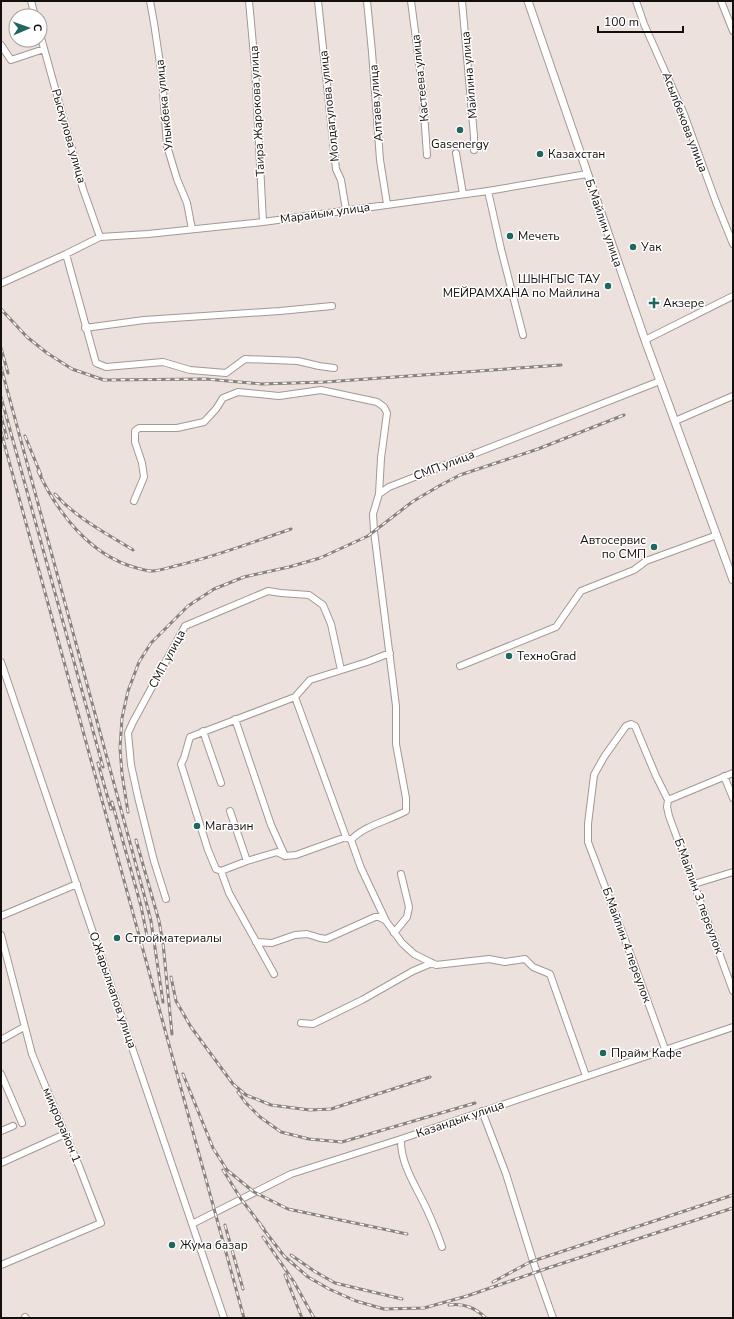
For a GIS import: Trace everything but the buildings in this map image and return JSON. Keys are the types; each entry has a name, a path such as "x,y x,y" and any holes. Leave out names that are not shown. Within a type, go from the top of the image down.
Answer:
{"street":[{"name":"Улыкбека улица","path":"150,1 162,77 167,146 177,179 187,203 192,230"},
{"name":"Таира Жарокова улица","path":"250,1 263,222"},
{"name":"Молдагулова улица","path":"318,1 336,169 341,180 346,210"},
{"name":"Алтаев улица","path":"367,1 373,59 380,160 386,204"},
{"name":"Кастеева улица","path":"411,1 422,85 427,155"},
{"name":"Майлина улица","path":"462,1 474,150"},
{"name":"Б.Майлин улица","path":"528,1 645,340 733,580"},
{"name":"Асылбекова улица","path":"636,1 644,24 684,114 733,244"},
{"path":"721,1 733,31"},
{"path":"1,45 12,60 44,49"},
{"name":"Рыскулова улица","path":"44,49 83,189 100,237"},
{"path":"456,153 463,194"},
{"name":"Марайым улица","path":"2,283 100,237 192,230 263,222 488,191 587,174"},
{"path":"488,191 523,335"},
{"path":"66,254 96,363 106,367 163,362 190,370 226,373 245,359 298,361 334,368"},
{"path":"645,340 733,296"},
{"path":"86,328 144,320 332,306"},
{"name":"СМП улица","path":"379,494 389,487 660,381"},
{"path":"134,501 144,478 142,463 135,442 134,431 139,428 177,428 204,422 223,398 238,392 279,396 321,390 372,400 384,407 387,413 381,458 379,494 373,514 396,706 396,744 406,798 406,811 356,835 296,855 285,856 277,852 221,871"},
{"path":"675,421 733,396"},
{"path":"460,666 556,627 580,590 634,570 646,561 717,535"},
{"name":"СМП улица","path":"166,899 154,862 138,797 131,765 128,733 185,626 268,591 309,595 323,605 331,624 341,670"},
{"path":"274,974 229,893 221,871 216,869 208,850 180,764 184,758 190,737 295,697 310,680 367,662 390,652"},
{"name":"О.Жарылкапов улица","path":"1,662 224,1318"},
{"path":"295,697 348,838 386,921 394,934 414,954 434,964"},
{"path":"235,719 271,825 285,856"},
{"name":"Б.Майлин 3 переулок","path":"588,842 588,824 594,775 604,757 626,726 631,724 635,726 668,800 667,807 669,816 730,975 733,991"},
{"path":"203,732 221,783"},
{"path":"668,800 733,773"},
{"path":"724,776 733,798"},
{"path":"230,811 247,861"},
{"name":"Б.Майлин 4 переулок","path":"588,842 665,1049"},
{"path":"694,884 733,872"},
{"path":"394,934 407,917 408,907 401,874"},
{"path":"1,916 77,884"},
{"path":"256,942 272,943 295,935 307,934 320,938 326,938 375,917 379,917 386,921"},
{"name":"микрорайон 1","path":"1,935 32,1054 79,1166 100,1223 1,1265"},
{"path":"301,1023 313,1024 362,1000 413,971 434,964 490,959 505,962 525,959 533,967 550,974 586,1076"},
{"path":"1,1040 24,1027"},
{"name":"Казандык улица","path":"192,1224 291,1174 401,1139 733,1027"},
{"path":"1,1074 22,1123"},
{"path":"482,1111 506,1174 533,1261 553,1318"},
{"path":"1,1131 13,1126"},
{"path":"1,1163 65,1134"},
{"path":"401,1139 401,1148 410,1175 428,1212 442,1247"}],"railway":[{"path":"1,309 27,337 47,353 72,369 104,380 206,379 261,384 325,382 561,365"},
{"path":"1,348 8,373"},
{"path":"1,367 151,921 163,1002"},
{"path":"1,397 103,767"},
{"path":"128,812 122,774 120,748 122,718 128,691 139,662 151,643 188,606 214,589 244,577 289,567 320,558 368,536 412,502 460,475 538,449 624,415"},
{"path":"1,416 7,438"},
{"path":"1,432 244,1318"},
{"path":"25,436 41,475"},
{"path":"38,471 65,517 90,543 104,554 120,562 144,570 158,570 205,558 291,529"},
{"path":"55,494 63,503 82,518 133,550"},
{"path":"98,763 111,809"},
{"path":"112,802 141,906 148,941"},
{"path":"136,840 159,921 163,943 172,1034"},
{"path":"171,977 176,1001 191,1027 233,1084 246,1095 271,1105 310,1110 331,1109 430,1077"},
{"path":"183,1074 213,1148 227,1170 254,1192 288,1209 407,1234"},
{"path":"238,1092 245,1102 260,1117 281,1132 309,1139 342,1142 475,1103"},
{"path":"223,1170 241,1199 264,1229"},
{"path":"493,1282 530,1262 733,1195"},
{"path":"261,1226 284,1256 308,1277 329,1289 356,1301 384,1309 424,1308 467,1296 733,1208"},
{"path":"225,1225 243,1289"},
{"path":"263,1237 294,1282 314,1318"},
{"path":"291,1255 335,1283 402,1299"},
{"path":"285,1275 302,1318"},
{"path":"449,1305 469,1307 478,1311 486,1318"}],"place":[{"name":"Gasenergy","path":"460,130"},
{"name":"Казахстан","path":"540,154"},
{"name":"Мечеть","path":"510,236"},
{"name":"Уак","path":"633,247"},
{"name":"ШЫНГЫС ТАУ МЕЙРАМХАНА по Майлина","path":"608,286"},
{"name":"Акзере","path":"654,303"},
{"name":"Автосервис по СМП","path":"654,547"},
{"name":"ТехноGrad","path":"509,656"},
{"name":"Магазин","path":"197,826"},
{"name":"Стройматериалы","path":"117,938"},
{"name":"Прайм Кафе","path":"603,1053"},
{"name":"Жума базар","path":"172,1245"}]}
